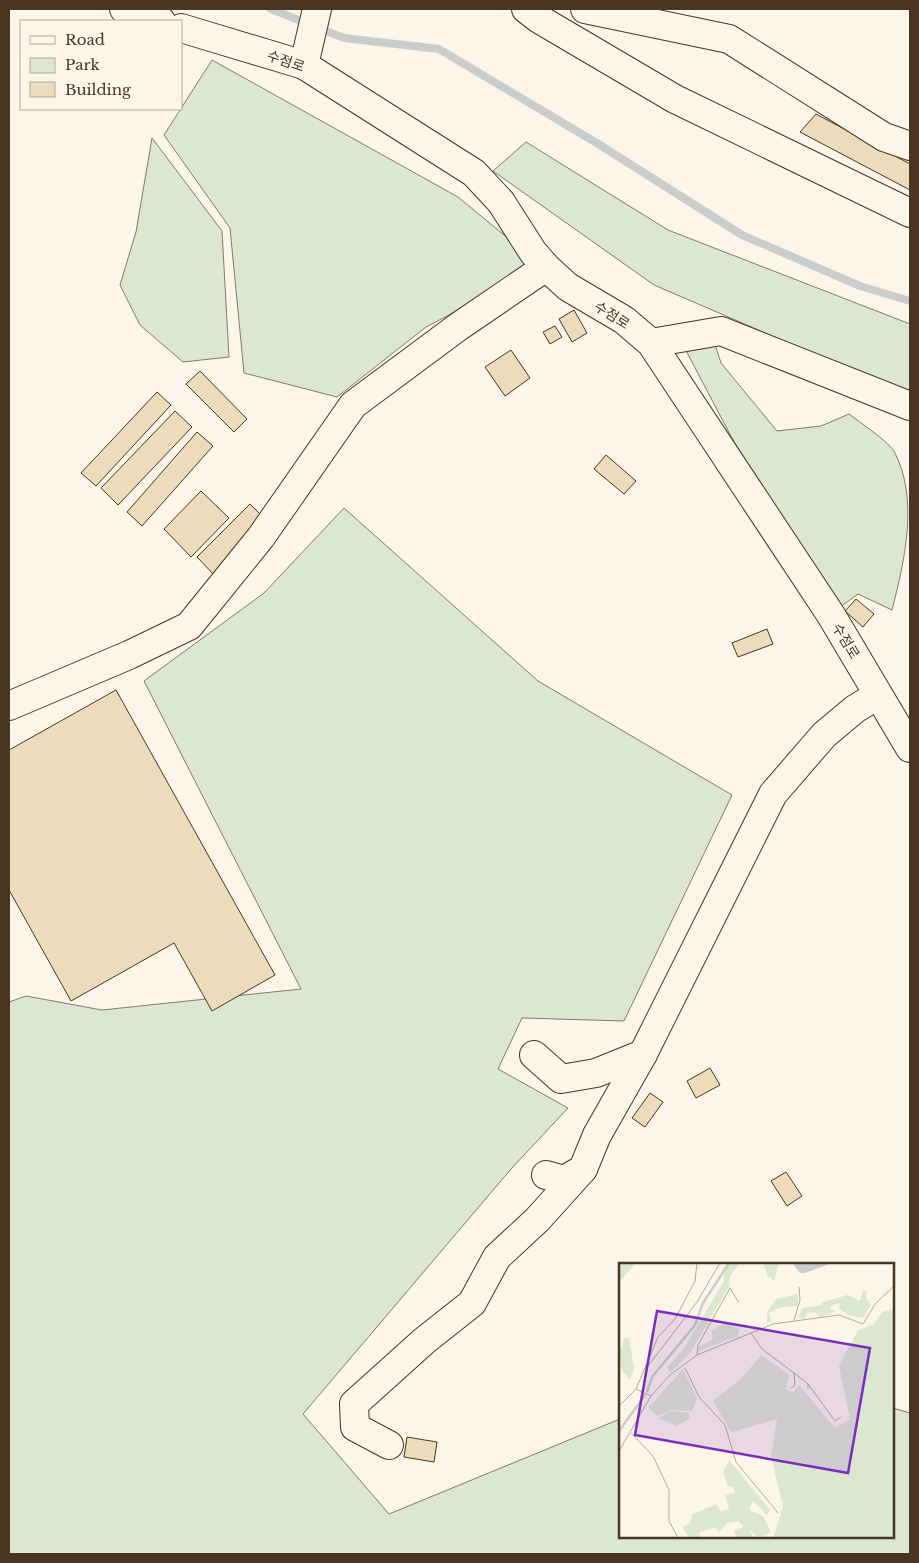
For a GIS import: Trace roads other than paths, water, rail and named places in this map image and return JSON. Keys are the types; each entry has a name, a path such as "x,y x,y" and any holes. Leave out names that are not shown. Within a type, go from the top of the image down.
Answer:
{"main road":[{"path":"124,9 157,20"},
{"path":"304,66 316,9"},
{"path":"526,9 675,99 910,213"},
{"path":"585,9 729,39 884,137 910,146"},
{"name":"수점로","path":"182,28 304,66 474,173 501,202 533,252 546,267 568,287 624,320 651,342 831,616 910,748"},
{"path":"9,706 129,655 189,626 261,537 353,405 458,327 546,267"},
{"path":"651,342 721,331 910,406"},
{"path":"389,1445 355,1427 354,1404 424,1341 472,1303 497,1257 537,1220 583,1169 597,1135 643,1054 773,794 824,735 855,709 878,695"},
{"path":"534,1055 561,1079 596,1073 643,1054"},
{"path":"624,1112 643,1054"},
{"path":"546,1175 564,1180 583,1169"}],"waterway":[{"path":"271,9 344,38 439,49 600,145 742,235 860,286 910,301"}]}
